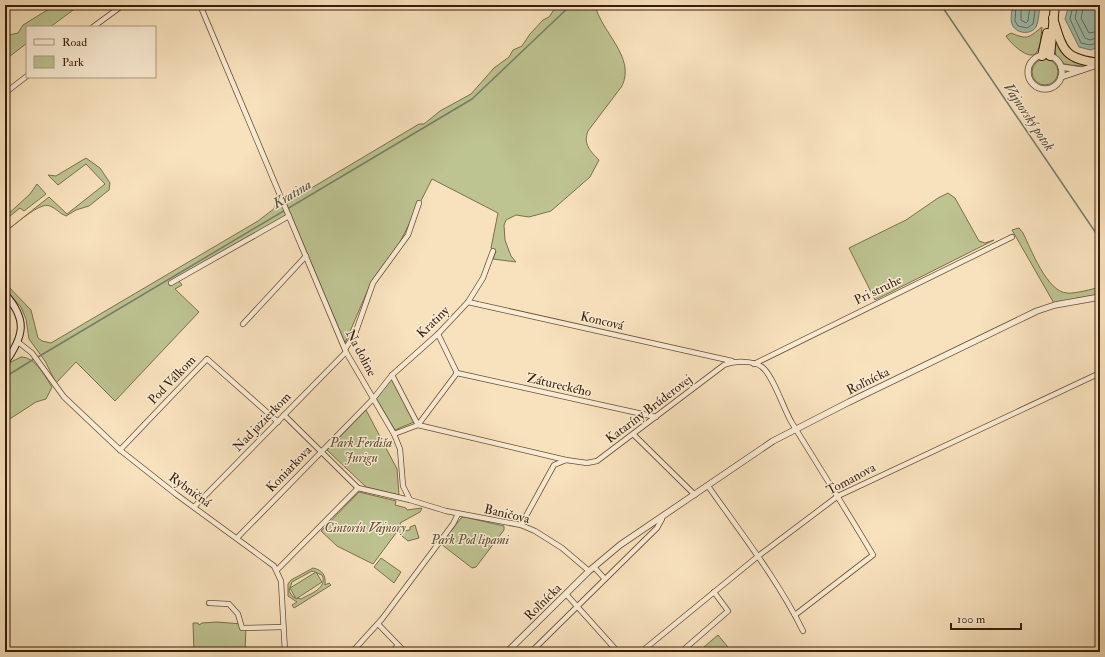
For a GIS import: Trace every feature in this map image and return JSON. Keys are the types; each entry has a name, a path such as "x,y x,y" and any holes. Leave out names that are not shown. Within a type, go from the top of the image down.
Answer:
{"highway":[{"path":"1046,56 1050,5"},
{"path":"1046,56 1055,5"},
{"path":"1053,18 1059,37 1068,53 1074,59 1100,63"}],"main road":[{"path":"5,294 20,316 22,328 18,342 5,363"}],"street":[{"path":"94,26 123,5"},
{"name":"Na doline","path":"200,5 345,351 394,434 400,449 403,486 410,500"},
{"path":"1061,77 1061,67 1055,59 1046,56 1033,60 1028,69 1028,75 1034,85 1044,89 1049,89 1054,86 1061,77 1100,63"},
{"path":"1061,67 1081,70"},
{"path":"5,93 26,77"},
{"name":"Nad jazierkom","path":"194,507 278,422 345,351 355,334 373,283 408,235 419,203"},
{"path":"171,283 288,215"},
{"name":"Pri struhe","path":"754,364 1012,237"},
{"name":"Kratiny","path":"373,399 392,375 438,334 468,302 483,278 494,251"},
{"path":"242,324 306,256"},
{"name":"Roľnícka","path":"507,652 592,569 637,534 773,441 1038,311 1055,305 1100,297"},
{"name":"Koncová","path":"468,302 732,361"},
{"path":"394,434 418,425 457,373 438,334"},
{"name":"Rybničná","path":"18,342 32,353 59,392 120,450 194,507 271,563 277,570"},
{"name":"Pod Válkom","path":"120,450 207,360 278,422"},
{"path":"732,361 762,366 768,374 796,429 873,555 795,615"},
{"name":"Kataríny Brúderovej","path":"418,425 553,455 566,460 592,464 634,435 724,365 732,361"},
{"name":"Zátureckého","path":"457,373 656,418"},
{"name":"Tomanova","path":"641,652 757,557 838,496 1100,373"},
{"path":"392,375 418,425"},
{"name":"Koniarkova","path":"237,538 373,399"},
{"path":"284,415 358,488 277,570 281,585 285,652"},
{"path":"634,435 695,495"},
{"path":"520,526 554,465 553,455"},
{"path":"554,465 566,460"},
{"path":"708,486 757,557 795,615 803,631"},
{"name":"Baničova","path":"358,488 410,500 418,504 458,514 520,526 534,531 592,569"},
{"path":"352,652 378,624 453,524 458,514"},
{"name":"Roľnícka","path":"530,652 604,578 657,528 662,518"},
{"path":"637,534 643,536 643,541"},
{"path":"592,569 604,578"},
{"path":"681,652 728,611 714,592"},
{"path":"566,594 618,652"},
{"path":"209,603 229,604 238,614 243,628 283,627"},
{"path":"378,624 405,652"},
{"path":"392,652 398,645"}],"green space":[{"path":"51,5 80,5 51,26 26,26 26,44 5,60 5,42 9,35 18,33 23,25 49,9"},
{"path":"561,5 595,5 598,15 616,45 625,65 625,75 622,86 588,131 586,140 588,147 599,160 590,177 551,211 529,217 516,215 506,220 504,225 505,240 511,256 516,262 493,259 496,251 491,248 498,213 432,179 398,246 370,285 345,343 284,198 303,193 419,124 424,124 440,111 471,94 494,68 509,57 513,50 522,46 530,34 543,20 549,17 553,11"},
{"path":"1042,27 1039,47 1033,55 1024,53 1011,43 1006,36 1011,33 1021,37 1028,37"},
{"path":"1055,37 1060,47 1070,58 1085,65 1070,65 1060,61 1055,52"},
{"path":"1045,59 1054,63 1058,72 1054,81 1045,85 1036,81 1032,72 1036,63"},
{"path":"86,158 100,168 110,183 109,190 89,206 76,210 66,216 50,206 46,205 40,207 5,232 49,197 67,214 105,184 86,164 58,185 48,175 56,176"},
{"path":"37,184 46,194 24,211 20,208 5,220 5,217 30,194"},
{"path":"948,193 955,198 979,241 985,243 994,240 875,300 849,248 906,220 938,198"},
{"path":"279,198 286,213 285,216 177,278 182,285 175,289 199,312 115,401 76,362 56,383 45,361 29,339 26,319 21,307 5,289 5,283 31,310 38,338 42,341 51,343 258,221 275,208 276,199"},
{"path":"1019,228 1023,233 1040,269 1046,278 1060,291 1070,293 1100,287 1100,297 1055,305 1012,230"},
{"path":"21,357 31,360 36,364 52,387 46,399 36,402 5,422 5,371 11,362"},
{"path":"392,379 414,422 395,430 376,398"},
{"name":"Park Ferdiša Jurigu","path":"366,410 397,469 399,495 366,487 327,450"},
{"name":"Cintorín Vajnory","path":"359,492 396,501 395,505 406,508 407,510 422,508 420,512 400,523 404,531 410,530 410,527 415,525 419,538 408,541 402,536 396,526 396,533 373,564 337,546 321,531"},
{"name":"Park Pod lipami","path":"464,517 504,526 504,530 476,567 472,568 441,544 461,518"},
{"path":"381,558 401,572 394,583 374,567"},
{"path":"313,568 319,570 323,574 325,585 329,583 331,585 294,608 292,605 297,602 288,596 288,584 291,580","holes":["312,571 322,575 323,584 313,593 301,599 293,597 289,591 292,582"]},
{"path":"316,572 322,582 296,599 290,588"},
{"path":"217,622 242,624 246,627 245,652 194,652 193,623 198,623 199,625 202,623"},
{"path":"718,635 732,652 698,652"}],"water":[{"path":"1013,5 1040,5 1038,22 1033,30 1030,32 1023,32 1016,30 1011,19"},
{"path":"1069,5 1100,5 1100,46 1091,50 1079,47 1065,19"}],"waterway":[{"name":"Kratina","path":"38,357 472,99 571,5"},
{"name":"Vajnorský potok","path":"941,5 1100,239"},
{"name":"Kratina","path":"5,377 34,359"}]}
